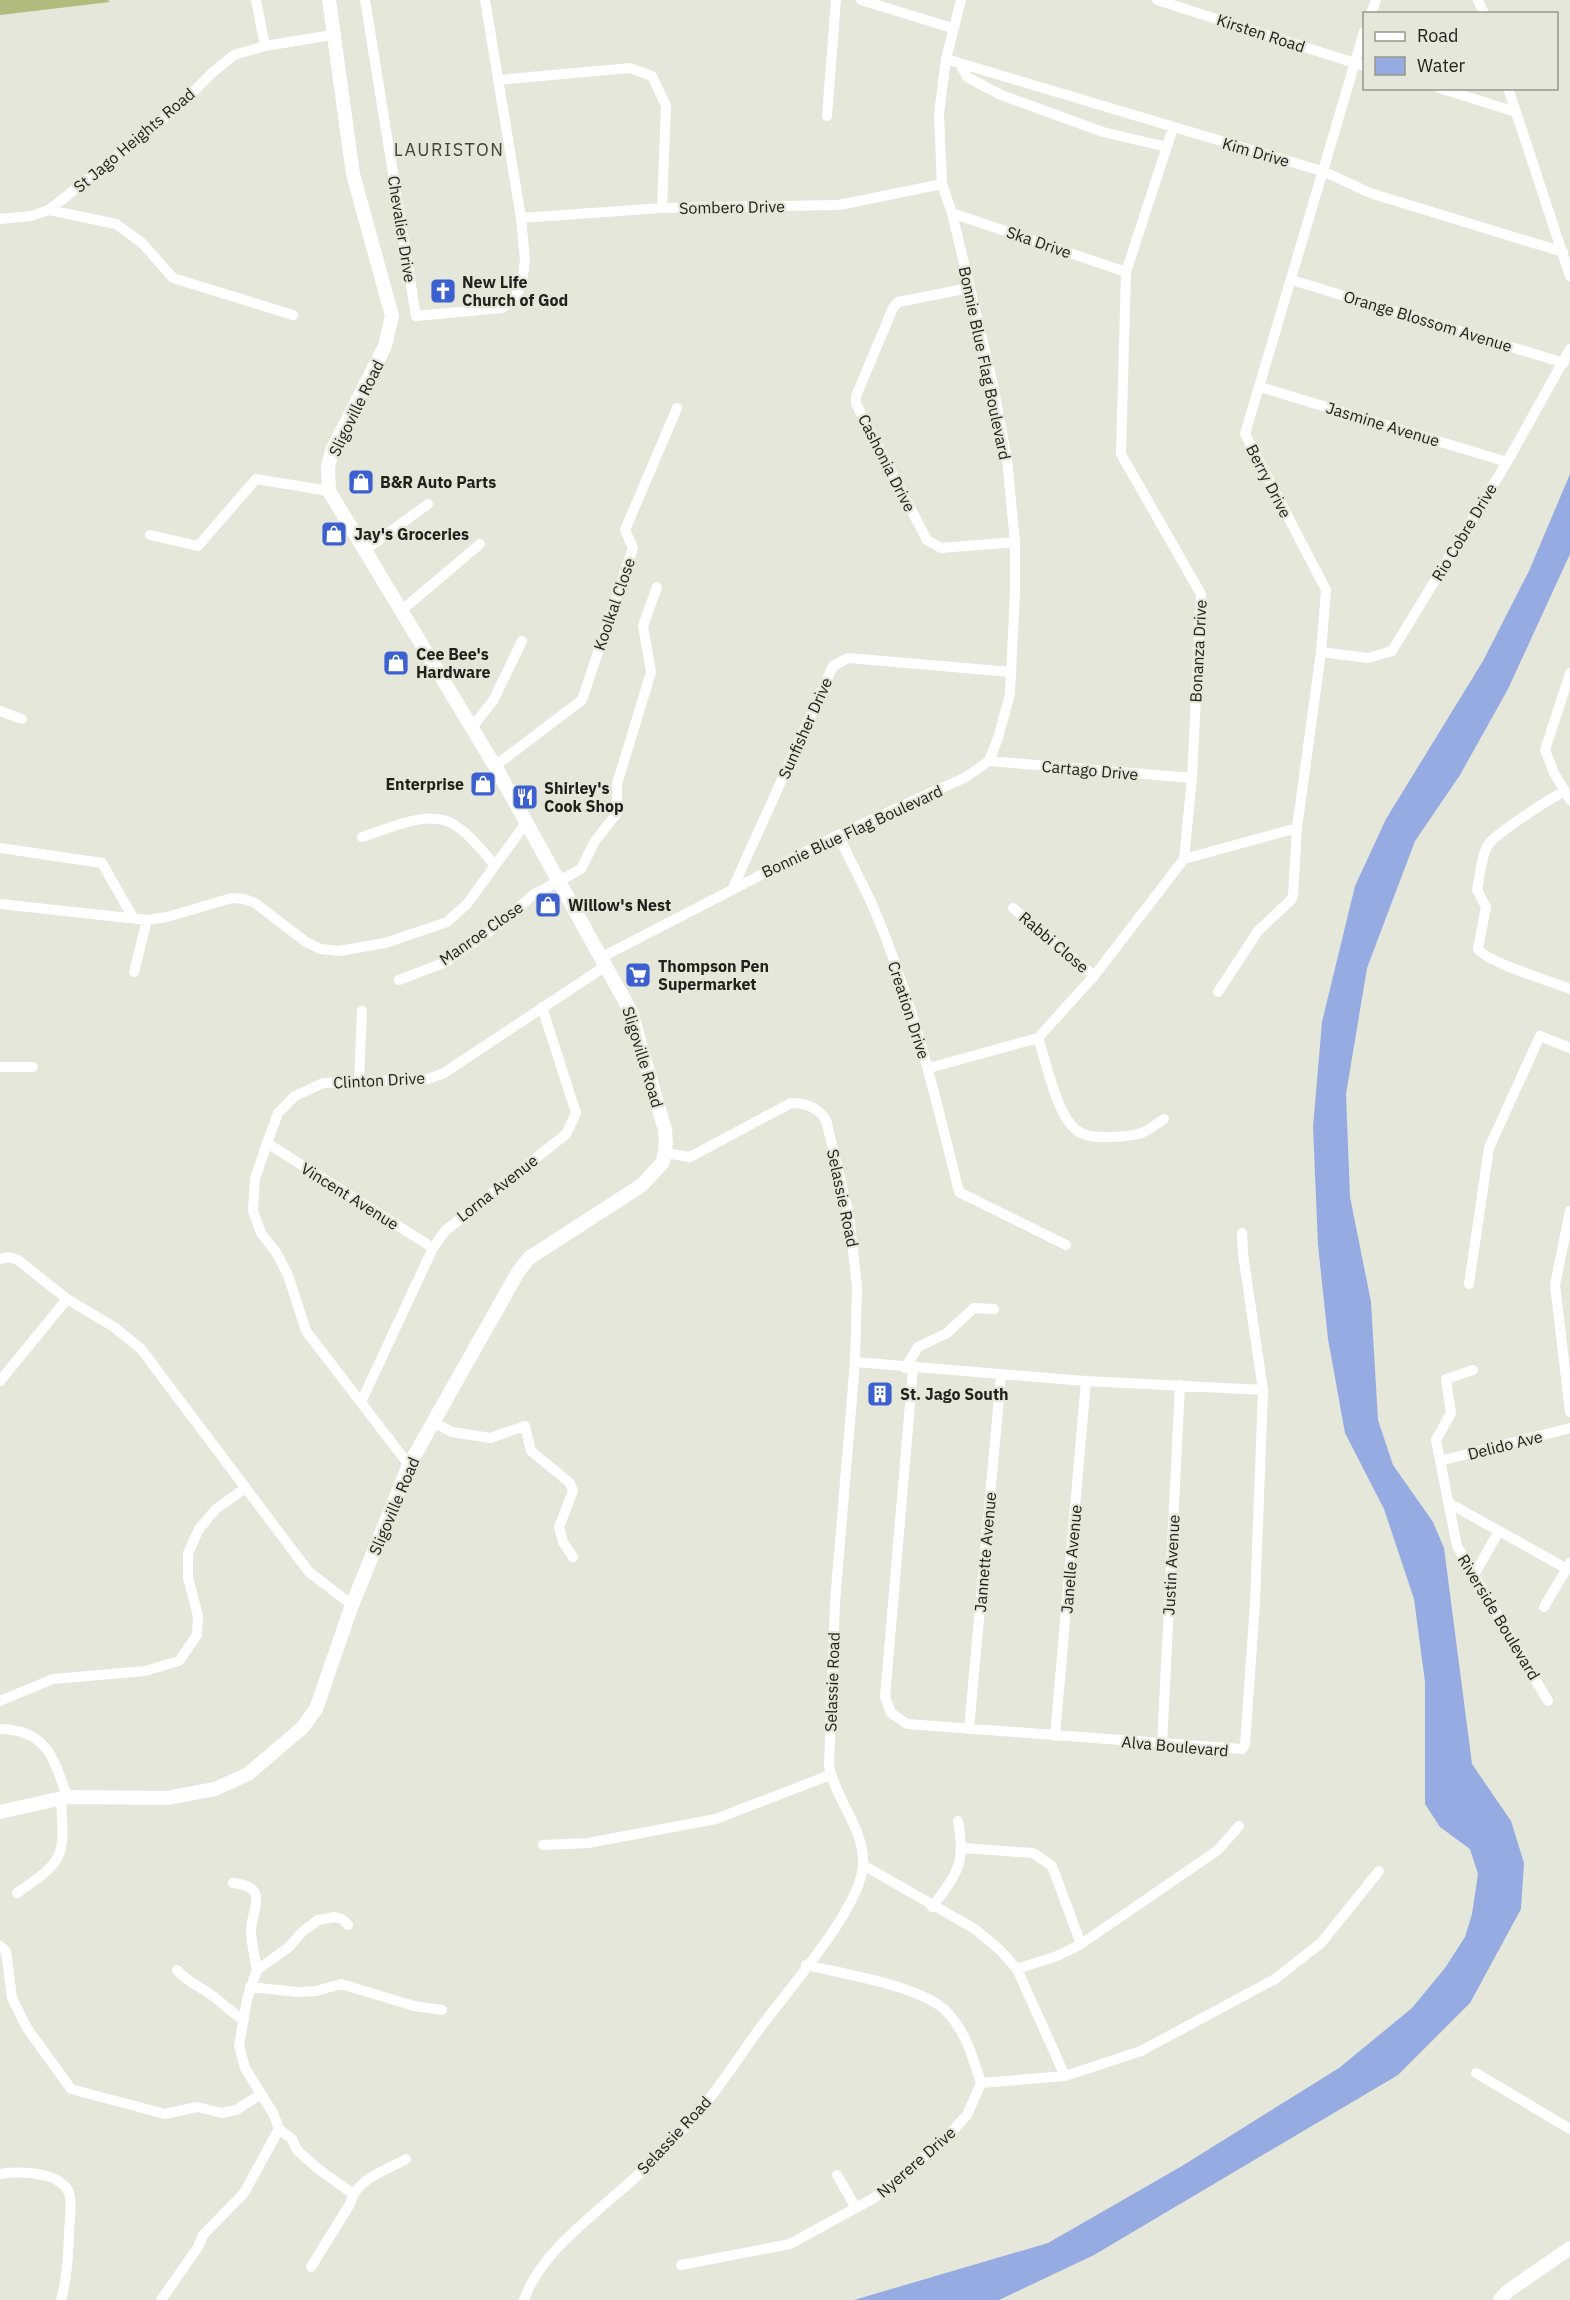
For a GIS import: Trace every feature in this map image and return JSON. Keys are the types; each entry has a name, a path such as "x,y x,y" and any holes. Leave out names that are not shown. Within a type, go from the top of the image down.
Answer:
{"street":[{"path":"256,0 265,45"},
{"name":"Sligoville Road","path":"0,1812 64,1797 167,1798 215,1789 248,1774 273,1755 309,1720 352,1605 409,1465 435,1423 522,1264 642,1185 658,1171 665,1153 665,1130 643,1047 631,1012 495,766 402,610 363,551 329,491 328,467 332,451 385,346 392,316 352,174 329,0"},
{"name":"Chevalier Drive","path":"365,0 416,316 502,308 513,301 522,284 525,260 521,218"},
{"path":"485,0 521,218"},
{"path":"826,116 836,0"},
{"path":"861,0 952,28"},
{"name":"Bonnie Blue Flag Boulevard","path":"604,961 733,888 838,835 966,777 988,761 1011,694 1015,542 1007,459 992,380 952,213 942,184 939,114 946,59 952,28 961,0"},
{"name":"Kirsten Road","path":"1158,0 1359,64"},
{"name":"St Jago Heights Road","path":"0,219 31,216 49,210 177,108 213,72 234,55 265,45 332,35"},
{"name":"Berry Drive","path":"1218,992 1258,931 1291,900 1297,828 1321,652 1326,590 1245,434 1359,64 1363,43"},
{"name":"Kim Drive","path":"946,59 1173,128 1325,171 1370,193 1563,252"},
{"path":"960,64 967,77 1001,95 1102,132 1167,147"},
{"path":"498,80 630,68 652,76 666,106 663,208"},
{"path":"1445,90 1516,112"},
{"path":"1509,90 1570,276"},
{"name":"Bonanza Drive","path":"1173,128 1126,272 1121,454 1202,594 1192,778 1184,859"},
{"name":"Sombero Drive","path":"521,218 663,208 839,205 942,184"},
{"path":"49,210 116,224 142,243 174,278 292,315"},
{"name":"Ska Drive","path":"952,213 1126,272"},
{"name":"Orange Blossom Avenue","path":"1292,280 1564,363"},
{"name":"Cashonia Drive","path":"969,288 898,302 893,308 861,385 856,404 927,540 941,548 1015,542"},
{"name":"Rio Cobre Drive","path":"1321,652 1368,658 1392,651 1507,462 1570,349"},
{"name":"Jasmine Avenue","path":"1260,387 1507,462"},
{"name":"Koolkal Close","path":"495,766 582,700 633,548 625,530 677,408"},
{"path":"150,535 198,546 256,479 329,491"},
{"path":"363,551 428,504"},
{"path":"402,610 480,544"},
{"name":"Manroe Close","path":"399,980 446,962 497,926 532,895 581,869 595,841 617,813 617,784 651,672 644,626 657,587"},
{"path":"472,727 493,701 522,641"},
{"name":"Sunfisher Drive","path":"733,888 833,666 838,662 848,658 1011,672"},
{"path":"1570,673 1545,750 1567,796 1554,795 1535,811 1498,833 1487,846 1477,890 1486,906 1478,949 1481,953 1570,988"},
{"path":"0,711 22,719"},
{"name":"Cartago Drive","path":"988,761 1192,778"},
{"path":"362,837 412,821 445,820 455,825 494,864"},
{"path":"0,904 132,916 147,920 167,917 232,898 244,899 255,903 306,942 321,950 339,951 385,943 447,922 467,904 526,823"},
{"path":"928,1068 1038,1038 1094,976 1184,859 1297,828"},
{"name":"Creation Drive","path":"838,835 872,905 904,989 928,1068 959,1192 1066,1245"},
{"path":"0,848 102,863 132,916"},
{"name":"Rabbi Close","path":"1013,908 1094,976"},
{"path":"134,972 147,920"},
{"name":"Clinton Drive","path":"409,1465 306,1330 288,1275 276,1252 261,1233 253,1211 255,1179 278,1113 295,1096 323,1083 428,1079 444,1073 542,1007 604,961"},
{"name":"Lorna Avenue","path":"361,1402 434,1248 458,1218 566,1134 573,1125 576,1113 542,1007"},
{"path":"359,1080 362,1011"},
{"path":"1469,1284 1489,1148 1540,1036 1570,1048"},
{"path":"1038,1038 1062,1113 1071,1126 1082,1134 1096,1138 1142,1135 1164,1119"},
{"path":"0,1067 33,1067"},
{"name":"Selassie Road","path":"524,2300 541,2266 691,2121 849,1904 857,1889 863,1865 856,1833 830,1774 830,1694 855,1362 857,1287 855,1251 826,1120 822,1114 809,1106 790,1103 690,1157 665,1153"},
{"name":"Vincent Avenue","path":"267,1143 434,1248"},
{"path":"1570,1211 1555,1285 1568,1362 1570,1412"},
{"name":"Alva Boulevard","path":"909,1368 885,1697 891,1713 907,1724 1238,1751 1245,1745 1255,1603 1263,1390 1242,1254 1242,1233"},
{"path":"0,1259 9,1257 18,1260 67,1299 114,1327 141,1350 309,1572 352,1605"},
{"path":"0,1381 67,1299"},
{"path":"909,1368 918,1347 947,1333 974,1308 994,1309"},
{"path":"855,1362 1086,1381 1263,1390"},
{"name":"Riverside Boulevard","path":"1473,1370 1447,1377 1445,1382 1451,1413 1437,1436 1457,1546 1548,1701"},
{"name":"Jannette Avenue","path":"969,1729 1001,1375"},
{"name":"Janelle Avenue","path":"1055,1736 1086,1381"},
{"name":"Justin Avenue","path":"1162,1745 1180,1385"},
{"path":"435,1423 452,1432 490,1438 525,1426 531,1451 570,1483 573,1491 559,1527 563,1542 573,1557"},
{"name":"Delido Ave","path":"1440,1461 1570,1428"},
{"path":"0,1701 53,1679 145,1671 179,1660 197,1635 198,1616 188,1578 189,1553 199,1529 216,1509 244,1489"},
{"path":"1449,1503 1568,1566 1544,1607"},
{"path":"1474,1575 1499,1531"},
{"path":"0,1730 19,1730 36,1739 52,1754 64,1797 60,1856 51,1870 17,1893"},
{"path":"543,1845 588,1843 716,1819 830,1774"},
{"path":"932,1906 958,1868 963,1848 958,1821"},
{"path":"1017,1969 1081,1944 1218,1850 1239,1826"},
{"path":"963,1848 1033,1853 1052,1866 1081,1944"},
{"path":"863,1865 975,1929 1000,1950 1017,1969 1065,2076"},
{"path":"806,1965 911,1991 947,2012 969,2044 981,2083 1065,2076 1141,2051 1275,1979 1321,1943 1379,1870"},
{"path":"233,1884 250,1887 255,1893 256,1914 251,1933 257,1970 250,1987 239,2046 241,2057 274,2115 279,2129 292,2139 297,2150 317,2168 353,2194"},
{"path":"257,1970 289,1947 302,1932 318,1920 335,1917 348,1925"},
{"path":"0,1946 6,1952 12,1998 27,2028 71,2089 165,2114 197,2107 222,2114 236,2110 261,2094"},
{"path":"177,1970 190,1984 212,1995 223,2007 244,2020"},
{"path":"250,1987 298,1992 316,1991 341,1984 414,2006 442,2010"},
{"path":"1476,2073 1570,2129"},
{"name":"Nyerere Drive","path":"681,2265 790,2244 874,2198 943,2141 967,2115 981,2083"},
{"path":"161,2300 198,2247 203,2235 244,2193 279,2129"},
{"path":"311,2267 351,2204 353,2194 379,2171 406,2159"},
{"path":"0,2174 20,2171 39,2174 61,2183 70,2195 67,2278 61,2300"},
{"path":"837,2175 856,2208"},
{"path":"1500,2300 1508,2291 1570,2248"}],"green space":[{"path":"0,0 108,0 110,2 0,15"}],"water":[{"path":"1570,474 1570,554 1508,689 1460,775 1415,841 1367,968 1346,1094 1350,1197 1371,1302 1378,1420 1393,1465 1433,1522 1444,1548 1472,1764 1511,1821 1524,1863 1521,1909 1470,2003 1398,2075 1094,2255 999,2300 854,2300 1048,2243 1182,2166 1339,2068 1412,2008 1445,1968 1465,1937 1472,1914 1478,1874 1470,1849 1440,1827 1425,1804 1425,1682 1414,1599 1384,1509 1345,1433 1328,1339 1318,1245 1313,1127 1322,1022 1355,886 1386,819 1483,661 1529,571"}],"place":[{"name":"New Life Church of God","path":"443,291"},
{"name":"B&R Auto Parts","path":"361,482"},
{"name":"Jay's Groceries","path":"334,534"},
{"name":"Cee Bee's Hardware","path":"396,663"},
{"name":"Enterprise","path":"483,784"},
{"name":"Shirley's Cook Shop","path":"525,797"},
{"name":"Willow's Nest","path":"548,905"},
{"name":"Thompson Pen Supermarket","path":"638,975"},
{"name":"St. Jago South","path":"880,1394"}],"district":[{"name":"LAURISTON","path":"449,150"}]}
